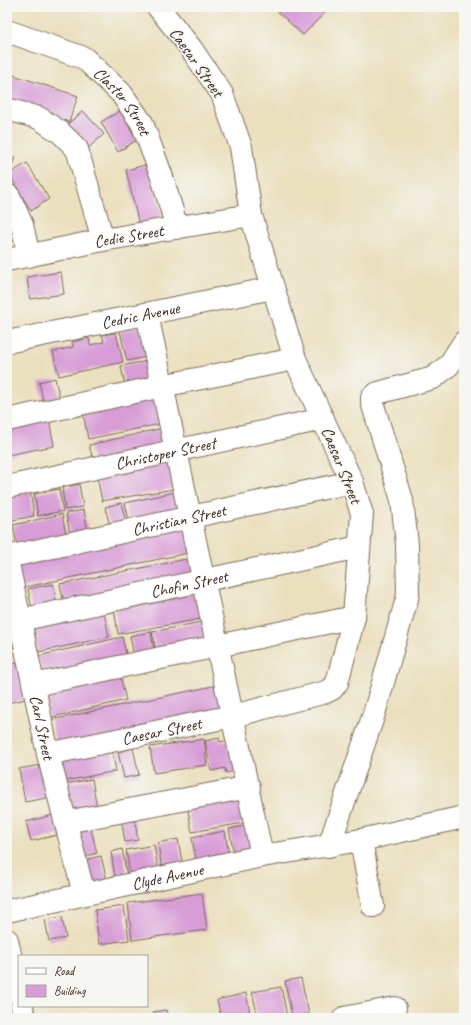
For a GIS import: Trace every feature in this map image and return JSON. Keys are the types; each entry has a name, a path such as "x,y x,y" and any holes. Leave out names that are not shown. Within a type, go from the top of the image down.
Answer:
{"street":[{"name":"Caesar Street","path":"48,754 233,716 326,692 332,689 337,683 354,617 362,514 352,482 295,359 251,215 241,148 222,94 190,46 158,7"},
{"name":"Claster Street","path":"7,31 84,58 121,93 142,123 162,177 178,228"},
{"path":"7,109 39,118 60,132 77,149 103,240"},
{"path":"7,195 9,196 22,225 29,256"},
{"name":"Cedie Street","path":"7,260 103,240 251,215"},
{"name":"Cedric Avenue","path":"7,342 273,288"},
{"path":"147,314 249,787 262,856"},
{"path":"329,846 374,714 408,595 407,544 402,500 372,402 372,397 378,393 433,378 449,365 464,342"},
{"path":"7,420 295,359"},
{"name":"Christoper Street","path":"7,487 176,452 323,419"},
{"name":"Christian Street","path":"7,558 190,516 352,482"},
{"name":"Chofin Street","path":"20,620 359,547"},
{"name":"Carl Street","path":"7,558 48,754 84,894"},
{"path":"34,685 354,617"},
{"path":"66,822 249,787"},
{"name":"Clyde Avenue","path":"7,911 262,856 361,840 464,817"},
{"path":"361,840 373,906"},
{"path":"7,940 18,990"},
{"path":"22,1007 24,1018"},
{"path":"344,1018 395,1008"}],"building":[{"path":"281,7 330,7 303,35 277,11"},
{"path":"7,73 78,96 69,122 7,102"},
{"path":"83,111 104,134 85,151 64,127"},
{"path":"120,111 137,140 118,152 101,122"},
{"path":"7,154 15,157 7,179"},
{"path":"27,163 49,199 31,211 9,174"},
{"path":"149,164 164,223 140,229 126,170"},
{"path":"61,272 64,294 30,299 27,277"},
{"path":"139,326 146,357 127,361 120,331"},
{"path":"116,333 123,362 59,376 53,352 73,347 72,342 89,338 90,345 104,342 102,335"},
{"path":"147,361 152,386 126,391 121,366"},
{"path":"55,378 61,405 45,409 39,382"},
{"path":"159,395 165,423 88,439 82,408"},
{"path":"49,419 54,446 7,455 7,427"},
{"path":"163,428 169,450 95,467 89,445"},
{"path":"170,463 174,489 102,501 97,476"},
{"path":"79,484 83,507 65,510 62,488"},
{"path":"59,489 63,511 38,516 34,494"},
{"path":"30,490 34,516 8,521 7,494"},
{"path":"175,492 180,515 130,525 125,503"},
{"path":"121,503 127,526 111,530 105,507"},
{"path":"84,510 89,537 71,540 66,513"},
{"path":"62,514 67,540 18,551 13,525"},
{"path":"187,524 193,552 21,588 15,560"},
{"path":"192,558 196,582 65,608 60,584"},
{"path":"53,584 58,609 33,614 28,589"},
{"path":"201,592 206,618 118,634 114,608"},
{"path":"104,612 109,637 38,652 33,626"},
{"path":"206,621 210,645 157,656 152,632"},
{"path":"12,630 16,647 7,649 7,631"},
{"path":"151,632 155,657 135,661 130,636"},
{"path":"122,637 128,662 44,681 38,656"},
{"path":"17,663 26,699 7,703 7,665"},
{"path":"119,672 126,700 49,718 43,690"},
{"path":"223,684 229,715 57,751 51,720"},
{"path":"219,738 220,742 234,739 240,770 226,773 225,768 211,771 205,741"},
{"path":"204,739 207,765 154,773 150,747"},
{"path":"111,745 116,771 65,781 61,755"},
{"path":"133,748 139,775 124,778 118,752"},
{"path":"46,764 52,797 25,802 19,769"},
{"path":"92,779 97,809 72,814 66,784"},
{"path":"244,796 249,822 192,832 187,806"},
{"path":"57,814 62,834 31,841 26,822"},
{"path":"134,816 138,840 125,842 121,818"},
{"path":"90,825 97,853 82,857 76,829"},
{"path":"250,825 254,850 234,854 229,829"},
{"path":"225,831 229,856 196,861 192,837"},
{"path":"178,839 183,867 162,870 158,843"},
{"path":"154,845 158,870 130,874 126,850"},
{"path":"122,849 127,875 115,877 111,852"},
{"path":"101,856 107,881 89,885 84,860"},
{"path":"202,893 207,930 132,940 128,903"},
{"path":"124,906 129,940 99,944 95,910"},
{"path":"62,917 66,938 49,941 45,920"},
{"path":"301,978 309,1014 292,1017 285,981"},
{"path":"281,987 287,1016 278,1018 258,1018 252,992"},
{"path":"246,993 251,1018 221,1018 217,1000"},
{"path":"166,1010 168,1018 155,1018 153,1012"}]}
